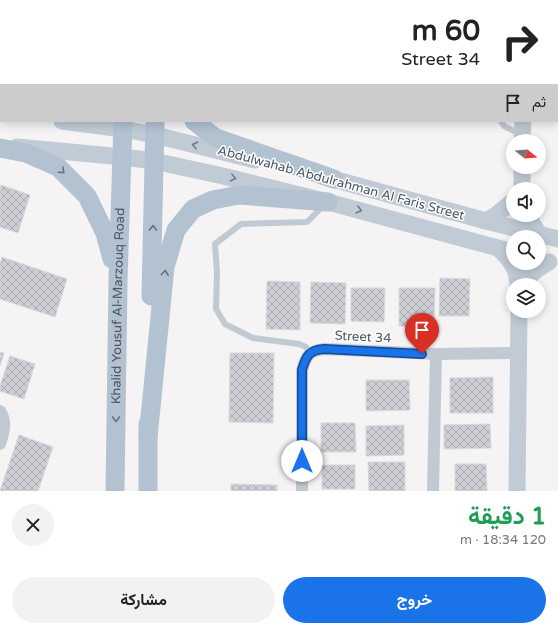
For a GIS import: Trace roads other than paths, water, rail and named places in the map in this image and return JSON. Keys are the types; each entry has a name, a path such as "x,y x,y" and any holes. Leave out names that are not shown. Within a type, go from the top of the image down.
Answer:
{"main road":[{"path":"195,122 216,138 334,179"},
{"name":"Khalid Yousuf Al-Marzouq Road","path":"115,491 118,281 123,125"},
{"path":"148,491 155,128"},
{"path":"0,147 26,153 58,167 87,196 106,232 118,281"},
{"path":"148,437 165,267 176,230 193,209 212,200 240,195 328,202"}],"street":[{"name":"Abdulwahab Abdulrahman Al Faris Street","path":"77,122 155,128 424,204 523,230"},
{"name":"Abdulwahab Abdulrahman Al Faris Street","path":"0,147 123,156 154,161 223,176 328,202 505,250"},
{"path":"393,219 401,212 402,202 399,197"},
{"path":"417,226 415,221 416,211 424,204"},
{"path":"486,221 506,207"},
{"name":"Abdulwahab Abdulrahman Al Faris Street","path":"546,235 558,238"},
{"path":"505,250 517,278"},
{"path":"528,278 536,269 549,262"},
{"path":"517,491 519,318"},
{"name":"Street 34","path":"310,353 324,349 436,354 518,353"},
{"path":"302,491 302,370 310,353"},
{"path":"433,491 436,354"},
{"path":"0,411 5,429 0,444"}],"lane":[{"path":"501,122 510,130 523,132"},
{"path":"310,353 306,347 299,344 253,338 225,324 216,309 217,272 215,244 241,224 306,222 328,202"}]}
